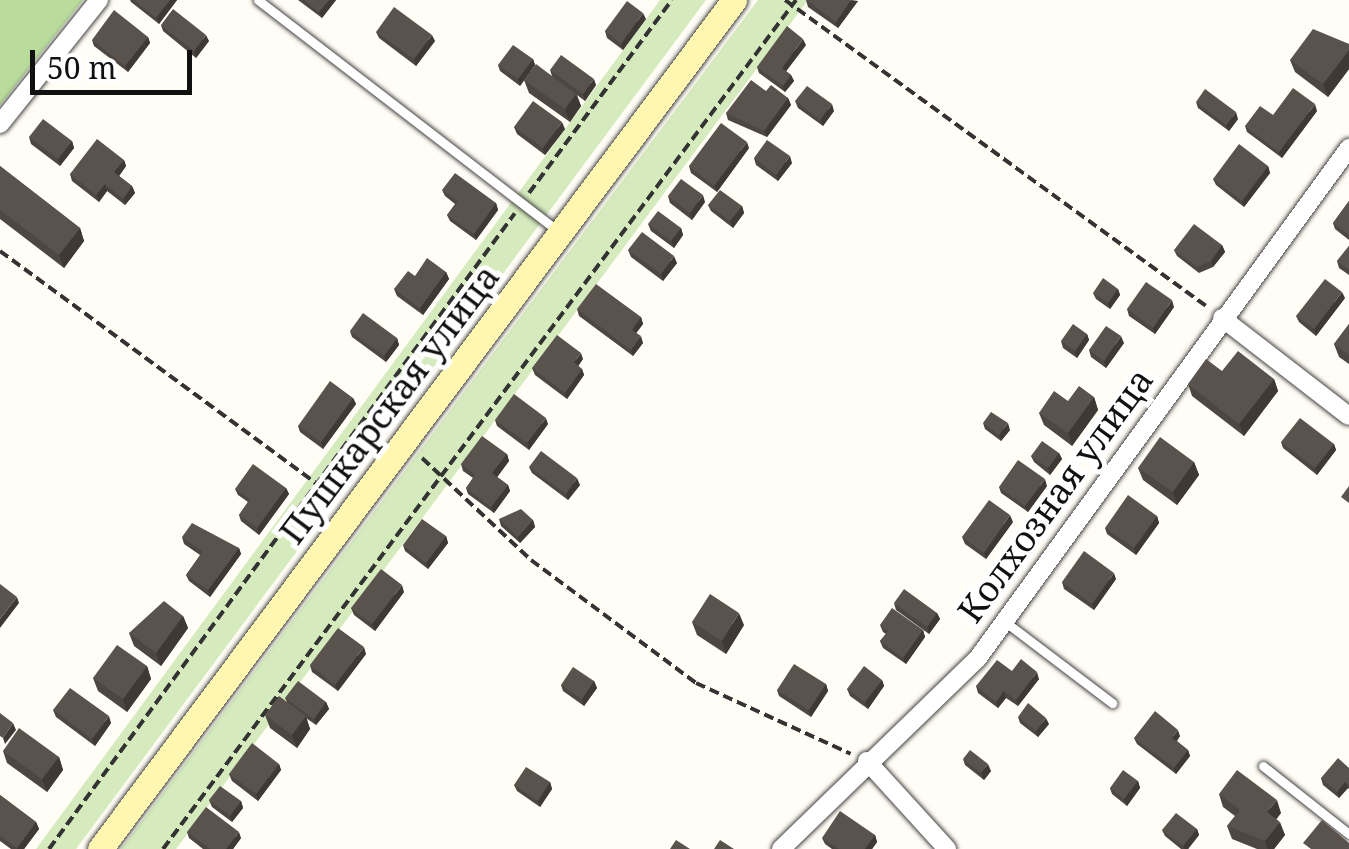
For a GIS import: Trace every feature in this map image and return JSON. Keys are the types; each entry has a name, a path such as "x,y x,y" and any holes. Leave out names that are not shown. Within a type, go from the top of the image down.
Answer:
{"main road":[{"name":"Пушкарская улица","path":"100,849 734,0"}],"street":[{"path":"0,124 98,0"},
{"name":"Колхозная улица","path":"781,849 1004,621 1349,148"},
{"path":"1222,318 1349,416"},
{"path":"867,761 946,849"}],"lane":[{"path":"258,0 560,232"},
{"path":"1004,621 1112,704"},
{"path":"1263,766 1349,834"}],"path":[{"path":"49,849 672,0"},
{"path":"785,0 1222,318"},
{"path":"163,849 794,3"},
{"path":"0,251 353,510"},
{"path":"404,442 531,560 696,683 867,761"}],"green space":[{"path":"0,0 83,0 0,105"},
{"path":"660,0 706,0 76,849 36,849"},
{"path":"758,0 808,0 176,849 121,849"}],"building":[{"path":"134,0 170,0 156,18"},
{"path":"304,0 329,0 319,12"},
{"path":"806,0 851,0 836,22"},
{"path":"627,1 643,13 621,44 605,31"},
{"path":"394,7 432,35 414,59 376,32"},
{"path":"173,9 206,35 194,51 161,25"},
{"path":"114,10 148,37 125,66 92,40"},
{"path":"787,26 803,39 782,68 791,75 783,86 757,67"},
{"path":"1313,29 1349,44 1349,50 1323,84 1290,60"},
{"path":"513,45 533,59 518,79 498,65"},
{"path":"561,55 594,79 583,94 550,70"},
{"path":"536,64 576,94 565,109 524,80"},
{"path":"751,80 766,91 771,85 788,98 764,131 726,113"},
{"path":"807,86 832,104 820,120 795,101"},
{"path":"1293,88 1315,104 1279,152 1245,126 1260,106 1273,115"},
{"path":"1205,89 1236,112 1226,125 1196,102"},
{"path":"533,101 562,122 543,148 514,127"},
{"path":"43,119 72,141 58,159 29,137"},
{"path":"721,123 747,142 714,186 689,166"},
{"path":"97,139 124,160 114,172 132,186 123,199 105,184 96,195 70,174"},
{"path":"767,140 790,156 776,175 754,158"},
{"path":"1239,144 1268,166 1242,201 1213,179"},
{"path":"0,166 80,228 59,255 0,210"},
{"path":"455,173 496,203 474,234 447,215 458,201 442,190"},
{"path":"681,179 703,195 690,213 668,196"},
{"path":"720,190 742,206 730,221 708,205"},
{"path":"1349,201 1349,235 1333,223"},
{"path":"658,211 681,228 671,241 648,224"},
{"path":"1194,224 1222,245 1211,261 1197,267 1174,250"},
{"path":"642,232 674,256 661,274 628,250"},
{"path":"1349,246 1349,270 1337,261"},
{"path":"427,258 446,272 420,308 394,289 408,271 415,276"},
{"path":"1103,278 1118,289 1108,303 1093,293"},
{"path":"1325,279 1342,292 1314,329 1296,316"},
{"path":"1146,282 1172,300 1153,328 1127,309"},
{"path":"596,284 641,317 632,330 641,336 631,350 577,309"},
{"path":"363,313 397,338 384,356 350,331"},
{"path":"1073,324 1087,334 1075,351 1061,341"},
{"path":"1349,324 1349,355 1334,344"},
{"path":"1106,326 1121,336 1104,361 1089,350"},
{"path":"557,335 581,353 574,362 582,369 565,393 532,368"},
{"path":"1238,351 1274,379 1239,424 1188,384 1206,359 1222,371"},
{"path":"330,381 353,398 321,442 298,426"},
{"path":"1079,386 1094,397 1068,433 1039,413 1054,391 1068,401"},
{"path":"514,394 546,418 527,443 495,420"},
{"path":"991,412 1008,423 999,435 983,423"},
{"path":"1300,418 1334,444 1315,468 1281,442"},
{"path":"482,436 507,454 492,473 508,485 491,507 466,488 475,475 461,464"},
{"path":"1160,437 1194,462 1173,492 1138,468"},
{"path":"1042,441 1059,453 1048,468 1031,456"},
{"path":"541,451 577,478 566,494 529,467"},
{"path":"1018,460 1045,479 1025,506 999,487"},
{"path":"253,464 286,488 257,528 239,515 250,499 235,489"},
{"path":"1349,486 1349,503 1341,497"},
{"path":"1128,495 1157,516 1134,548 1105,528"},
{"path":"989,500 1010,515 984,553 962,537"},
{"path":"521,509 533,520 518,537 499,519"},
{"path":"422,519 446,536 426,563 403,545"},
{"path":"192,523 239,548 208,590 186,575 203,552 182,537"},
{"path":"1084,551 1114,573 1092,604 1062,582"},
{"path":"381,569 402,585 372,624 351,608"},
{"path":"0,584 17,597 0,619"},
{"path":"904,589 937,613 927,627 894,603"},
{"path":"710,594 739,613 722,641 692,622"},
{"path":"164,601 183,616 156,653 129,633"},
{"path":"892,608 923,630 903,658 880,641 888,631 880,625"},
{"path":"338,628 364,647 335,685 310,665"},
{"path":"117,645 147,666 123,699 93,678"},
{"path":"1021,659 1037,672 1016,700 1004,691 996,702 976,686 997,660 1012,671"},
{"path":"794,664 826,684 809,710 777,690"},
{"path":"864,666 882,680 865,702 847,689"},
{"path":"573,667 594,681 582,699 561,685"},
{"path":"298,681 326,702 314,719 285,698"},
{"path":"70,688 109,716 92,739 53,710"},
{"path":"279,696 306,716 292,735 265,715"},
{"path":"1028,703 1046,718 1036,731 1018,717"},
{"path":"1155,711 1178,730 1172,738 1188,750 1174,768 1134,738"},
{"path":"0,713 13,723 3,738 0,736"},
{"path":"19,728 59,757 42,779 3,751"},
{"path":"252,743 279,764 256,794 229,774"},
{"path":"970,750 988,764 981,773 963,759"},
{"path":"1338,758 1349,768 1349,785 1345,782 1337,792 1321,778"},
{"path":"526,767 550,782 538,801 514,785"},
{"path":"1123,770 1138,781 1124,799 1110,788"},
{"path":"1237,770 1277,800 1267,812 1280,822 1265,841 1227,826 1240,810 1219,794"},
{"path":"220,786 241,801 230,816 209,800"},
{"path":"0,795 36,822 17,848 0,836"},
{"path":"206,807 239,832 226,849 210,849 187,832"},
{"path":"840,811 875,835 865,849 839,849 822,838"},
{"path":"1176,813 1197,829 1183,846 1162,830"},
{"path":"1322,820 1349,843 1349,849 1311,849 1303,843"},
{"path":"676,840 690,849 670,849"},
{"path":"720,840 734,849 714,849"}]}
